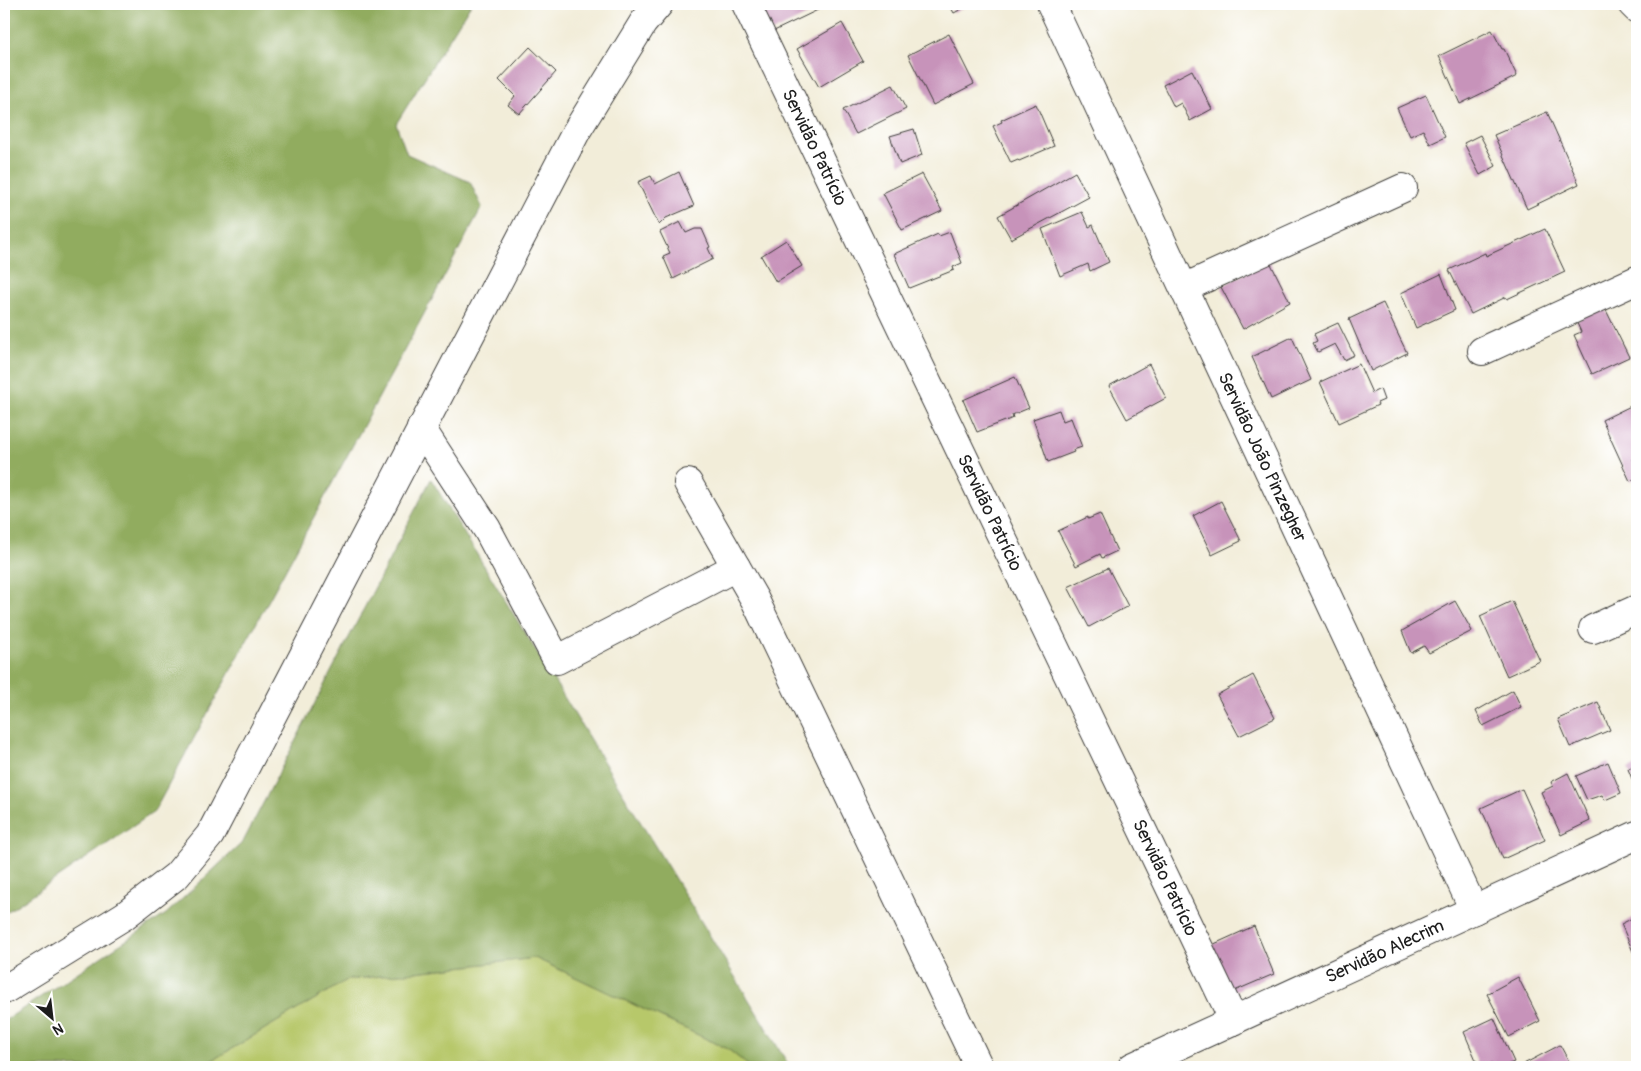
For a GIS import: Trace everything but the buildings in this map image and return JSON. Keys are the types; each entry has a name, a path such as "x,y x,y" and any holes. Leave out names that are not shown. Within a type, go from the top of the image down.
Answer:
{"street":[{"path":"4,990 124,916 177,875 210,835 576,132 644,23 658,4"},
{"name":"Servidão Patrício","path":"746,4 1234,1020"},
{"name":"Servidão João Pinzegher","path":"1052,4 1474,910"},
{"path":"1632,4 1637,9"},
{"path":"1184,288 1403,188"},
{"path":"1482,351 1637,280"},
{"path":"421,428 487,529 557,660 736,567"},
{"path":"688,482 759,609 979,1067"},
{"path":"1593,629 1637,609"},
{"name":"Servidão Alecrim","path":"1132,1067 1637,835"}],"green space":[{"path":"4,4 471,4 396,124 407,154 470,182 482,207 154,812 4,914"},
{"path":"431,479 790,1067 750,1067 728,1049 535,958 347,980 201,1067 4,1067 4,1021 166,914 243,842"},
{"path":"535,958 728,1049 750,1067 201,1067 347,980"}]}
